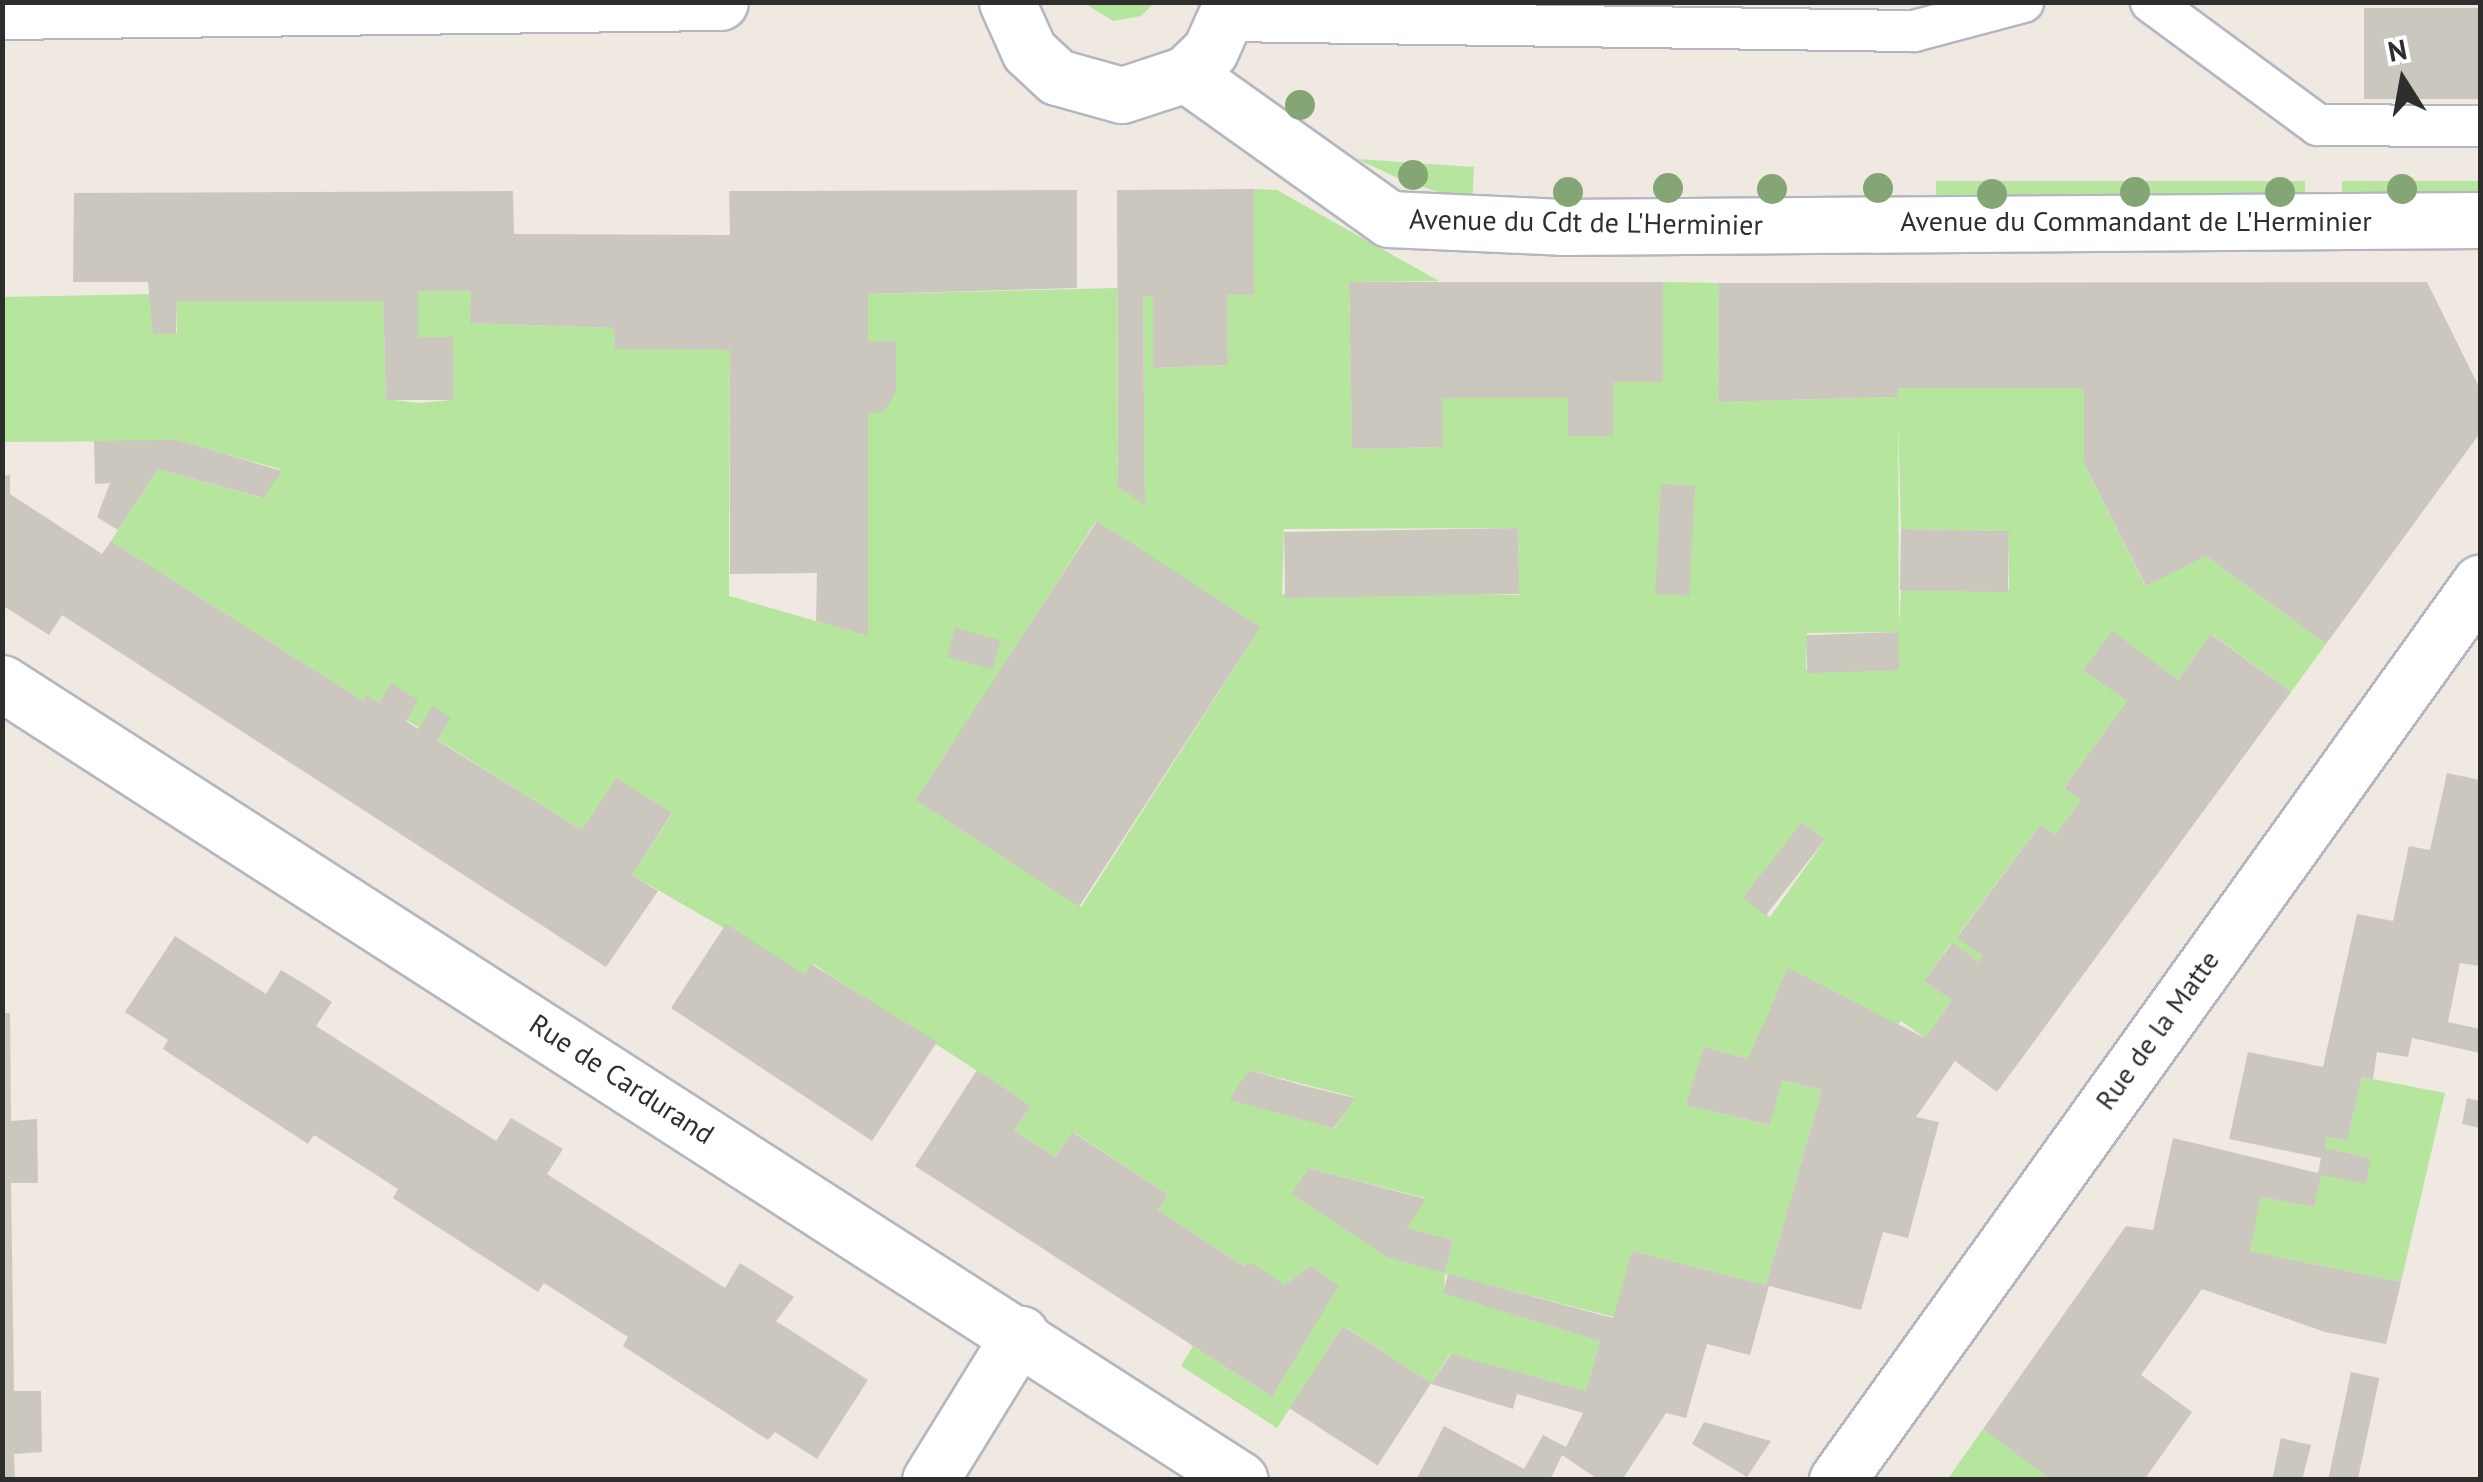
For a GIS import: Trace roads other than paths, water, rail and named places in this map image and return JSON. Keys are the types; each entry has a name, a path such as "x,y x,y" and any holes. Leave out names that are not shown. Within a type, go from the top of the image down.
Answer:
{"street":[{"path":"2,11 720,2"},
{"path":"1007,2 1028,51 1057,76 1088,90 1122,95 1186,74 1210,50 1230,12"},
{"name":"Avenue du Cdt de L'Herminier","path":"1186,74 1389,219 1562,227 1792,224"},
{"name":"Avenue du Commandant de L'Herminier","path":"1792,224 2480,220"},
{"name":"Rue de la Matte","path":"1838,1480 2480,583"},
{"name":"Rue de Cardurand","path":"2,683 1020,1334 1240,1480"},
{"path":"930,1480 1020,1334"}],"lane":[{"path":"1230,12 1914,31 2023,2"},
{"path":"2151,2 2318,124 2480,126"}]}
